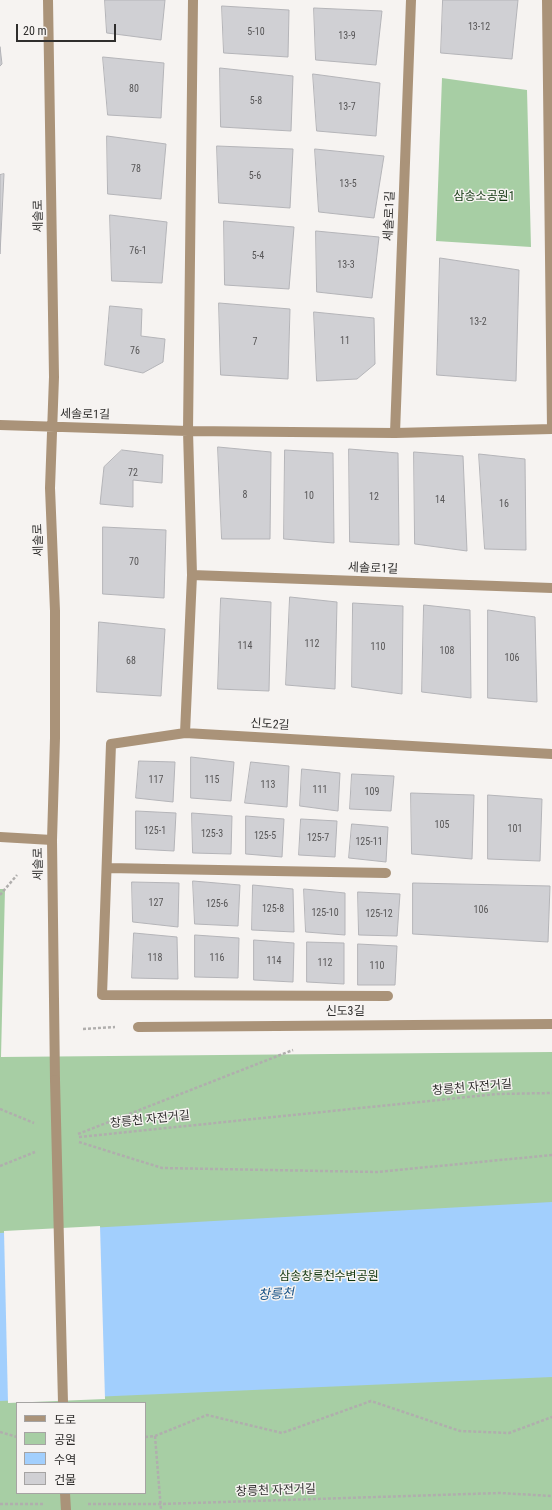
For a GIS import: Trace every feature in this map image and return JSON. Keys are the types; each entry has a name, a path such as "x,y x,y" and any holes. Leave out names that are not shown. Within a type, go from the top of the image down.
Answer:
{"street":[{"name":"세솔로","path":"48,0 54,428 50,488 55,611 55,738 52,840 54,1080 63,1402"},
{"path":"185,733 192,576 188,431 193,0"},
{"name":"세솔로1길","path":"395,433 411,0"},
{"path":"547,0 552,429"},
{"name":"세솔로1길","path":"0,425 54,428 188,431 395,433 552,429"},
{"name":"세솔로1길","path":"192,576 552,588"},
{"name":"신도2길","path":"102,995 112,744 185,733 552,754"},
{"path":"0,837 52,840"},
{"path":"107,868 386,873"},
{"name":"신도3길","path":"102,995 388,996"},
{"name":"신도3길","path":"138,1026 552,1024"},
{"path":"65,1494 66,1510"}],"path":[{"path":"0,896 17,875"},
{"path":"83,1029 138,1026"},
{"name":"창릉천 자전거길","path":"76,1138 294,1050"},
{"name":"창릉천 자전거길","path":"76,1138 497,1094 552,1093"},
{"path":"76,1138 162,1168 377,1172 552,1155"},
{"path":"146,1437 156,1436 207,1415 282,1434 371,1401 460,1431 509,1433 552,1417"},
{"path":"0,1432 16,1437"},
{"path":"156,1436 161,1510"},
{"name":"창릉천 자전거길","path":"84,1504 161,1504 500,1493 552,1496"},
{"path":"0,1504 46,1504"}],"green space":[{"name":"삼송소공원1","path":"442,78 527,90 531,247 436,241"},
{"name":"삼송창릉천수변공원","path":"0,889 5,889 1,1057 552,1052 552,1510 0,1510"}],"water":[{"name":"창릉천","path":"552,1202 552,1377 0,1401 0,1233"}],"pier":[{"path":"100,1226 105,1399 8,1403 4,1231"}],"building":[{"path":"105,0 165,0 161,40 107,33"},
{"path":"443,0 518,0 512,59 441,53"},
{"path":"222,6 289,10 288,57 224,53"},
{"path":"314,8 382,11 376,65 316,60"},
{"path":"0,47 2,64 0,66"},
{"path":"103,57 164,63 161,118 108,115"},
{"path":"220,68 293,76 291,131 221,127"},
{"path":"313,74 380,83 376,136 317,131"},
{"path":"107,136 166,144 161,199 108,194"},
{"path":"217,146 293,149 290,208 219,203"},
{"path":"315,149 384,156 374,218 319,212"},
{"path":"4,174 0,254 0,175"},
{"path":"110,215 167,222 162,283 112,281"},
{"path":"224,221 294,227 289,289 225,285"},
{"path":"316,231 379,237 372,298 317,292"},
{"path":"440,258 519,270 516,381 437,375"},
{"path":"219,303 290,309 288,379 221,375"},
{"path":"110,306 142,309 141,336 165,339 163,362 143,373 105,365"},
{"path":"314,312 374,318 375,364 357,379 317,381"},
{"path":"218,447 271,452 270,539 222,539"},
{"path":"349,449 398,453 399,545 350,542"},
{"path":"122,450 163,455 162,483 133,480 133,507 100,504 104,467"},
{"path":"285,450 333,453 334,543 284,539"},
{"path":"414,452 463,456 467,551 415,544"},
{"path":"479,454 525,459 526,550 485,549"},
{"path":"103,527 166,530 164,598 103,594"},
{"path":"290,597 337,602 335,689 286,685"},
{"path":"221,598 271,602 269,691 218,689"},
{"path":"353,603 403,606 402,694 352,687"},
{"path":"424,605 470,610 471,698 422,692"},
{"path":"488,610 535,617 537,702 488,698"},
{"path":"99,622 165,629 161,696 97,692"},
{"path":"191,757 234,762 231,801 191,798"},
{"path":"139,761 175,762 173,802 136,798"},
{"path":"251,762 289,766 287,807 245,803"},
{"path":"302,769 340,773 338,811 300,806"},
{"path":"352,774 394,776 391,811 350,809"},
{"path":"411,793 474,795 472,859 412,854"},
{"path":"488,795 542,799 540,861 488,859"},
{"path":"136,811 176,813 174,851 136,849"},
{"path":"192,813 232,816 231,854 193,853"},
{"path":"246,816 284,819 282,857 246,854"},
{"path":"301,819 337,821 335,857 299,855"},
{"path":"352,824 388,827 386,862 349,858"},
{"path":"193,881 240,885 238,926 195,924"},
{"path":"132,882 179,883 178,927 133,922"},
{"path":"413,883 550,886 548,942 413,934"},
{"path":"253,885 293,889 294,932 252,930"},
{"path":"304,889 345,893 345,935 306,932"},
{"path":"358,892 400,894 397,936 359,935"},
{"path":"134,933 177,937 178,979 132,978"},
{"path":"195,935 239,938 238,978 195,977"},
{"path":"254,940 294,943 293,982 254,980"},
{"path":"307,942 344,943 344,984 307,982"},
{"path":"358,944 397,946 395,985 358,985"}]}
